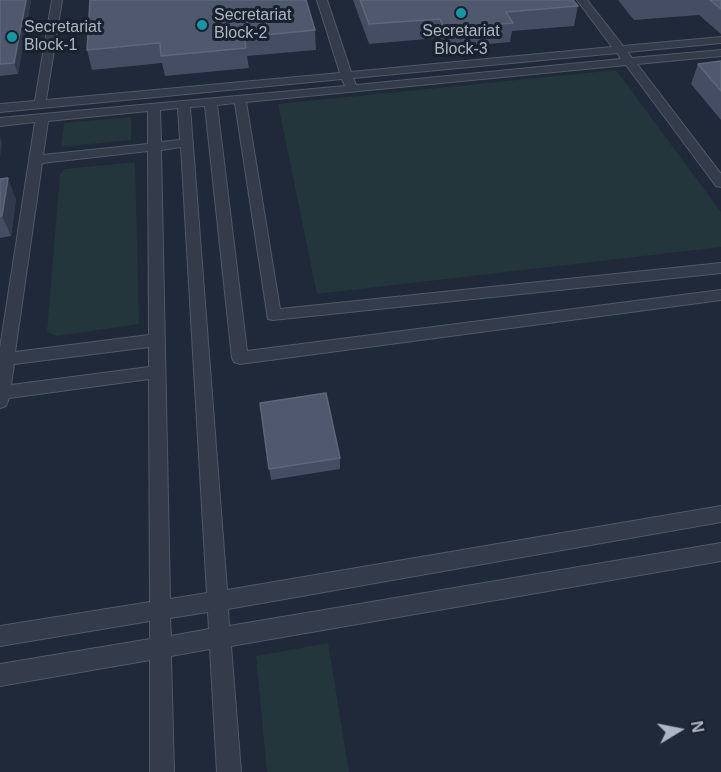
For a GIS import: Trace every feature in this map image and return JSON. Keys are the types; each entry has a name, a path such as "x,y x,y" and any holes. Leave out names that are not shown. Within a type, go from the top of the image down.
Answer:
{"lane":[{"path":"57,0 36,160 3,359 0,396 156,372"},
{"path":"322,0 351,90"},
{"path":"582,0 721,183"},
{"path":"0,122 41,111 347,75 721,40"},
{"path":"0,108 41,111 154,108 721,53"},
{"path":"240,100 273,315 721,268"},
{"path":"211,103 240,358 721,296"},
{"path":"184,105 229,772"},
{"path":"154,108 162,772"},
{"path":"36,160 186,143"},
{"path":"3,359 156,340"},
{"path":"0,636 160,611 721,514"},
{"path":"0,675 721,552"}],"green space":[{"path":"616,70 721,212 721,247 317,294 278,104"},
{"path":"131,117 131,140 61,147 64,123"},
{"path":"135,162 139,324 57,336 47,332 60,174 65,169"},
{"path":"328,643 349,772 267,772 256,656"}],"building":[{"name":"Secretariat Block-1","path":"0,0 26,0 14,63 0,64"},
{"name":"Secretariat Block-2","path":"90,0 306,0 315,30 244,37 246,48 161,56 160,43 87,50"},
{"path":"360,0 573,0 578,6 506,12 513,23 444,28 440,19 369,24"},
{"path":"710,0 721,0 721,9"},
{"path":"721,61 721,91 698,64"},
{"path":"8,178 2,216 0,216 0,179"},
{"path":"326,393 340,458 269,469 260,403"}],"place":[{"name":"Secretariat Block-3","path":"461,13"},
{"name":"Secretariat Block-2","path":"202,25"},
{"name":"Secretariat Block-1","path":"12,37"}]}
